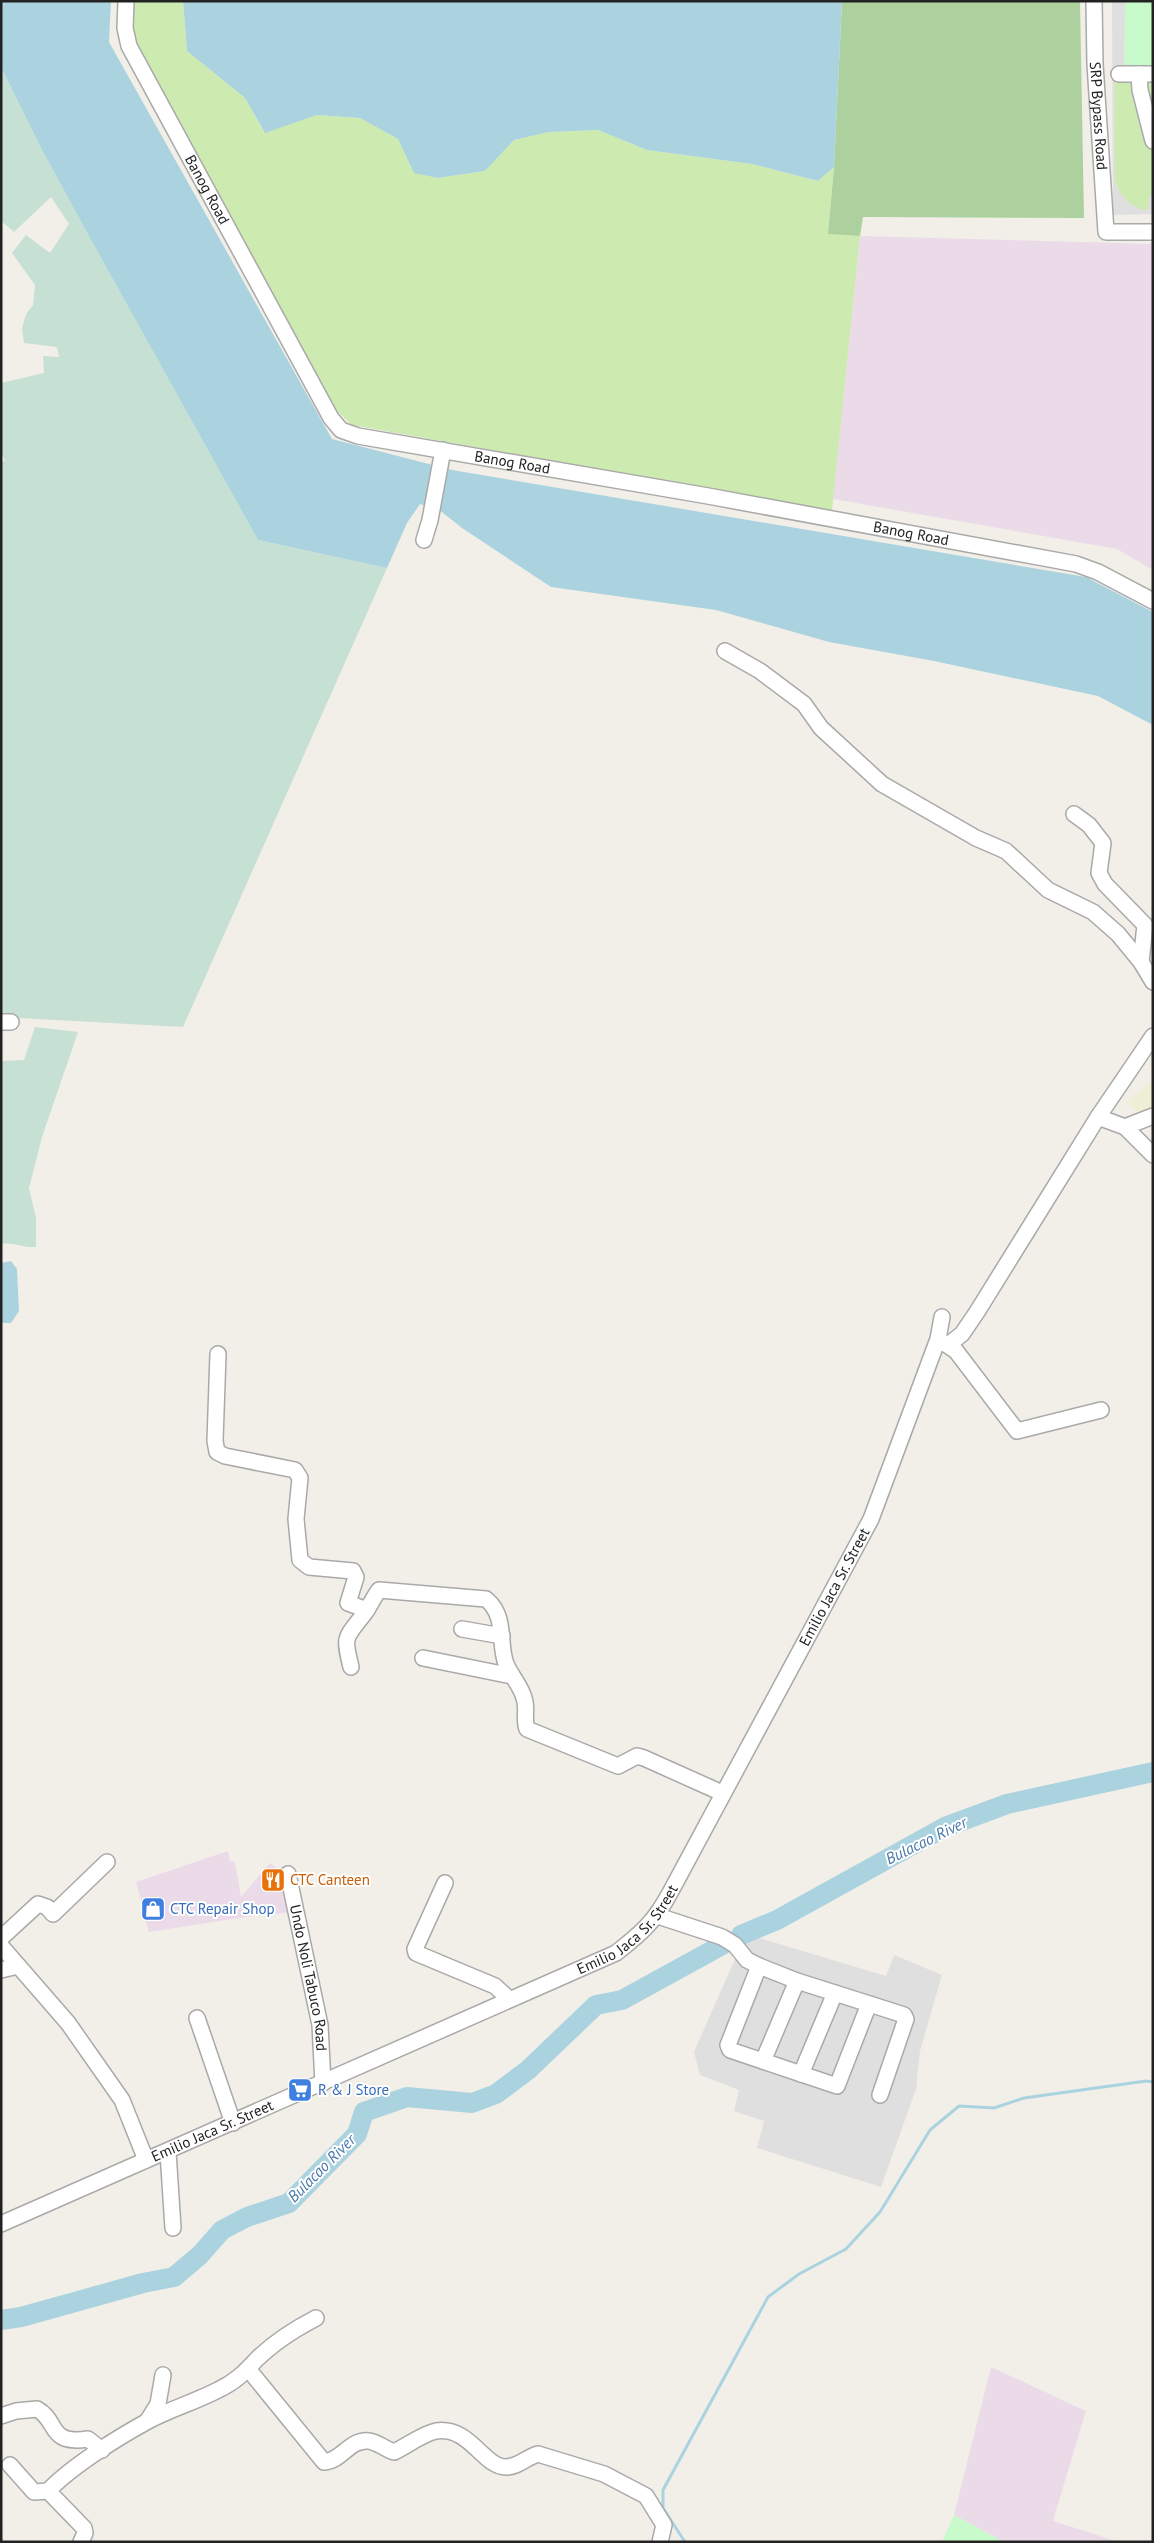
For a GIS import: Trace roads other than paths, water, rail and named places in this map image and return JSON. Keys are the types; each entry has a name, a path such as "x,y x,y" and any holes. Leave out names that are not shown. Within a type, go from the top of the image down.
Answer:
{"street":[{"name":"Banog Road","path":"126,1 125,28 129,46 335,424 342,430 358,436 441,457 708,496 1070,563 1088,568 1153,601"},
{"name":"SRP Bypass Road","path":"1094,1 1095,64 1106,232 1153,232"},
{"path":"1119,74 1146,74 1140,90 1153,141"},
{"path":"424,540 430,520 441,457"},
{"path":"725,651 760,671 804,704 820,728 882,784 976,838 1006,851 1048,890 1093,912 1118,934 1141,962 1153,982"},
{"path":"1074,814 1089,825 1103,843 1099,873 1105,884 1145,925 1141,962"},
{"path":"943,1342 962,1334 1098,1116 1153,1036"},
{"path":"1098,1116 1125,1127 1153,1155"},
{"path":"1125,1127 1153,1116"},
{"name":"Emilio Jaca Sr. Street","path":"1,2224 616,1953 642,1933 658,1916 722,1793 871,1519 943,1342 942,1317"},
{"path":"943,1342 956,1351 1017,1431 1101,1410"},
{"path":"218,1354 215,1441 217,1452 225,1456 295,1470 300,1478 296,1519 300,1560 309,1567 352,1571 356,1577 348,1603 367,1610"},
{"path":"351,1667 346,1641 347,1634 367,1610 376,1594 382,1589 479,1596 491,1602 503,1628 502,1636 506,1663 524,1696 525,1724 532,1732 618,1766 638,1756 722,1793"},
{"path":"462,1629 502,1636"},
{"path":"423,1658 512,1676"},
{"path":"1,1938 38,1904 47,1907 53,1914 107,1862"},
{"name":"Undo Noli Tabuco Road","path":"288,1874 320,2025 323,2083"},
{"path":"445,1883 415,1949 416,1953 495,1986 509,2000"},
{"path":"658,1916 722,1937 735,1945 747,1960 759,1966 797,1981 902,2013 906,2019 880,2095"},
{"path":"1,1946 68,2023 122,2100 146,2160"},
{"path":"1,1970 18,1966"},
{"path":"759,1966 728,2047 763,2061 837,2086 869,2004"},
{"path":"763,2061 797,1981"},
{"path":"801,2074 834,1993"},
{"path":"196,2018 233,2123"},
{"path":"168,2152 173,2228"},
{"path":"48,2492 58,2480 148,2420 218,2390 249,2370 256,2360 273,2346 296,2329 316,2318"},
{"path":"249,2370 324,2462 331,2462 350,2446 361,2440 372,2441 394,2452 435,2432 446,2431 464,2437 494,2464 506,2467 516,2465 538,2454 604,2474 650,2500 664,2525 660,2542"},
{"path":"148,2420 158,2404 164,2374"},
{"path":"1,2416 22,2410 38,2409 46,2416 52,2429 58,2435 76,2440 88,2439 102,2450"},
{"path":"10,2465 34,2492 48,2492 84,2528 85,2533 81,2542"}],"water":[{"path":"1,1 111,1 109,42 332,439 452,470 1086,577 1153,612 1153,725 1098,696 934,661 829,642 716,610 551,587 462,528 442,512 420,504 407,523 387,568 258,540 42,150 1,67"},
{"path":"183,1 842,1 834,167 818,181 752,164 647,150 598,130 549,132 514,140 485,171 438,178 414,173 398,139 360,118 317,115 265,133 245,98 187,51"},
{"path":"11,1261 17,1269 19,1311 11,1323 1,1323 1,1263"}],"waterway":[{"name":"Bulacao River","path":"741,1935 777,1920 945,1827 1007,1804 1153,1772"},
{"name":"Bulacao River","path":"1,2320 21,2317 143,2283 174,2277 200,2255 222,2230 247,2217 289,2203 357,2134 364,2112 407,2097 472,2103 496,2094 528,2070 596,2005 622,2000 724,1944"},
{"path":"685,2542 663,2508 663,2490 768,2297 799,2274 846,2249 880,2212 930,2130 959,2106 994,2108 1024,2098 1146,2081 1153,2082"}],"place":[{"name":"CTC Canteen","path":"273,1880"},
{"name":"CTC Repair Shop","path":"153,1909"},
{"name":"R & J Store","path":"300,2090"}]}
